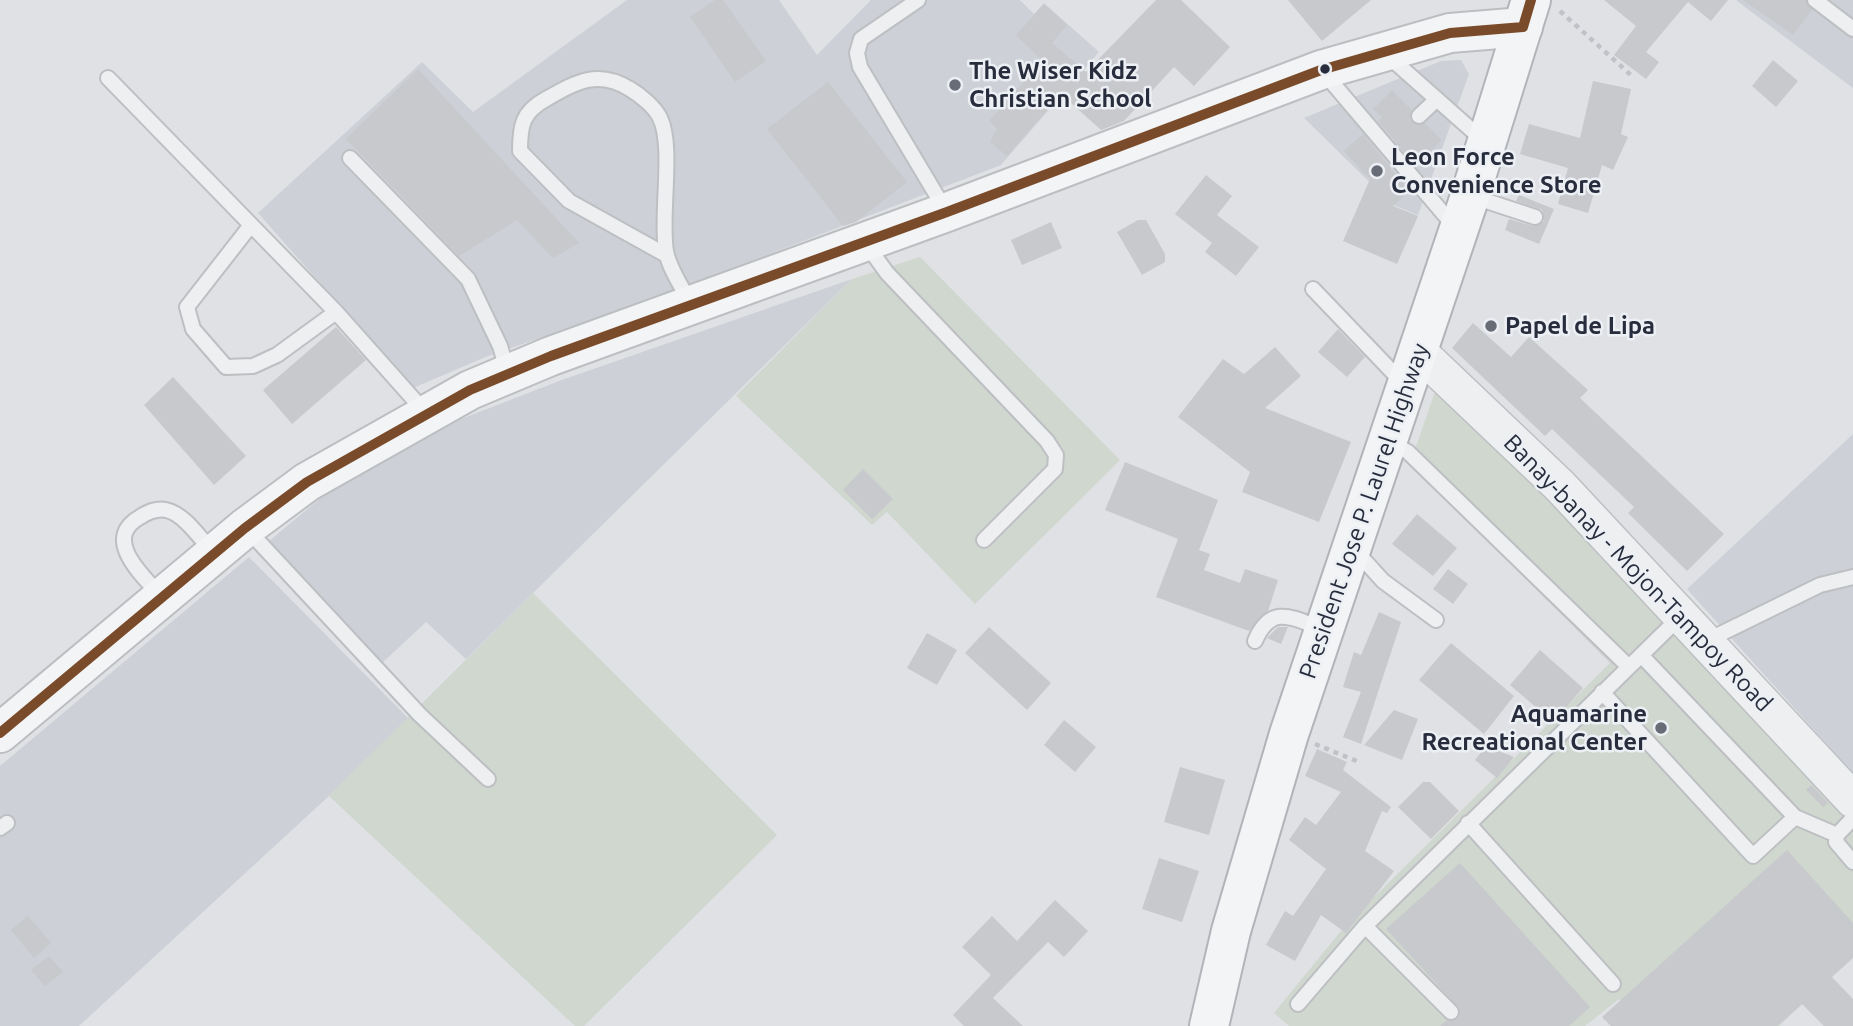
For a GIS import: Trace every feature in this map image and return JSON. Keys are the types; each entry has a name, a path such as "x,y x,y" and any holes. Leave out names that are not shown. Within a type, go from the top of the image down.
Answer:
{"main road":[{"path":"1,731 245,528 307,482 426,412 508,374 865,243 1321,70 1450,33 1537,12"},
{"name":"President Jose P. Laurel Highway","path":"1209,1026 1231,931 1289,734 1485,142 1537,12"}],"street":[{"name":"Banay-banay - Mojon-Tampoy Road","path":"1411,368 1560,486 1853,800"}],"lane":[{"path":"918,0 861,39 858,53 860,67 947,212"},
{"path":"1815,0 1853,29"},
{"path":"1384,52 1485,142"},
{"path":"1321,70 1388,146 1463,212 1535,217"},
{"path":"108,78 336,312 426,412"},
{"path":"666,255 569,201 520,151 520,126 536,104 581,80 615,80 639,94 660,118 666,144 662,215 666,255 691,306"},
{"path":"1419,116 1436,100"},
{"path":"1388,146 1399,135"},
{"path":"350,158 468,279 500,346 508,374"},
{"path":"251,225 187,307 193,329 226,366 253,366 277,355 336,312"},
{"path":"865,243 887,273 1047,441 1056,456 1055,469 984,540"},
{"path":"1313,289 1411,368"},
{"path":"1388,441 1408,452 1629,667"},
{"path":"162,597 132,565 125,550 124,534 135,520 151,510 167,510 183,519 214,554"},
{"path":"245,528 420,715 488,779"},
{"path":"1351,545 1383,581 1436,620"},
{"path":"1706,641 1820,585 1853,577"},
{"path":"1298,1004 1365,926 1468,822 1682,615"},
{"path":"1255,641 1261,628 1275,617 1288,616 1323,629"},
{"path":"1641,655 1795,817 1837,835"},
{"path":"1602,692 1754,856 1795,817"},
{"path":"1837,835 1853,818"},
{"path":"1468,822 1613,984"},
{"path":"1837,835 1840,849 1853,862"},
{"path":"1365,926 1451,1012"}],"path":[{"path":"1537,12 1632,76"},
{"path":"1289,734 1359,762"}],"shaded area":[{"path":"627,0 779,0 817,55 871,0 1020,0 1034,14 1044,3 1099,52 1001,165 642,303 488,356 413,388 258,213 422,62 473,112"},
{"path":"1737,0 1853,0 1853,88 1737,1"},
{"path":"1461,60 1469,74 1418,215 1393,205 1304,118 1441,61"},
{"path":"920,257 1120,460 975,604 887,512 872,525 736,396 852,279"},
{"path":"852,279 466,659 426,622 380,665 268,542 335,486 438,428 559,381"},
{"name":"Aquamarine Recreational Center","path":"1439,380 1853,806 1853,957 1779,1026 1645,1026 1619,999 1585,1026 1289,1026 1274,1013 1345,926 1610,663 1410,464"},
{"path":"1853,434 1853,773 1687,589"},
{"path":"249,557 408,718 329,796 79,1026 0,1026 0,766"},
{"path":"533,593 777,835 584,1026 575,1026 329,796"}],"building":[{"path":"715,0 723,0 766,61 735,82 690,17"},
{"path":"1156,0 1181,0 1230,47 1194,86 1174,67 1124,121 1101,130 1061,94 1007,156 990,142 997,129 989,121 1043,61 1016,35 1044,4 1067,25 1052,43 1086,72"},
{"path":"1288,0 1371,0 1322,41"},
{"path":"1604,0 1728,0 1711,21 1688,2 1646,52 1659,62 1646,79 1614,55 1636,26"},
{"path":"1743,0 1806,0 1812,10 1793,35"},
{"path":"1773,60 1798,81 1776,107 1752,86"},
{"path":"418,69 579,243 553,258 517,220 459,256 346,139"},
{"path":"1593,81 1631,89 1621,134 1628,137 1613,170 1602,165 1588,213 1558,204 1568,168 1520,154 1529,124 1580,138"},
{"path":"828,82 907,182 856,222 843,226 767,129"},
{"path":"1392,90 1412,110 1410,118 1413,123 1425,123 1442,140 1416,166 1378,121 1382,117 1373,109"},
{"path":"1363,134 1409,191 1393,206 1418,216 1397,264 1343,241 1370,179 1344,151"},
{"path":"1206,175 1232,196 1217,215 1259,247 1236,276 1205,252 1212,243 1175,214"},
{"path":"1519,195 1554,209 1539,244 1505,230 1509,219 1533,226 1544,221 1542,210 1516,201"},
{"path":"1138,220 1146,220 1165,254 1165,262 1142,275 1117,232"},
{"path":"1051,222 1062,248 1022,265 1011,240"},
{"path":"1473,323 1511,357 1529,337 1588,390 1580,398 1724,534 1687,571 1628,513 1634,507 1552,429 1545,436 1452,348"},
{"path":"336,327 366,360 292,424 263,390"},
{"path":"1338,329 1365,357 1347,377 1318,352"},
{"path":"1275,347 1301,376 1265,408 1351,442 1319,522 1242,492 1250,472 1178,417 1223,359 1244,374"},
{"path":"173,377 246,456 214,485 144,405"},
{"path":"1125,462 1218,500 1199,550 1210,554 1204,570 1240,583 1245,569 1278,580 1268,611 1249,631 1156,597 1178,539 1105,510"},
{"path":"863,469 893,499 872,519 843,490"},
{"path":"1417,514 1457,548 1433,576 1392,544"},
{"path":"1448,569 1468,584 1453,604 1433,589"},
{"path":"1379,612 1401,622 1361,744 1343,737 1361,692 1343,687 1354,652 1361,655"},
{"path":"989,627 1051,683 1027,710 965,653"},
{"path":"1278,627 1288,627 1281,644 1267,638"},
{"path":"927,633 957,650 937,685 907,668"},
{"path":"1451,643 1514,696 1484,734 1419,680"},
{"path":"1540,650 1583,688 1553,722 1510,685"},
{"path":"1394,710 1418,719 1402,760 1364,745"},
{"path":"1064,720 1096,747 1075,772 1044,745"},
{"path":"1486,746 1514,757 1497,778 1475,760"},
{"path":"1317,749 1347,762 1343,770 1391,807 1387,813 1382,811 1365,851 1394,871 1346,933 1321,915 1295,961 1266,945 1285,911 1293,916 1326,869 1289,840 1305,817 1316,825 1341,792 1305,776"},
{"path":"1180,767 1225,780 1209,835 1164,822"},
{"path":"1423,782 1430,782 1459,811 1431,839 1398,807"},
{"path":"1811,785 1828,803 1823,807 1806,790"},
{"path":"1787,850 1853,923 1853,958 1832,977 1853,999 1853,1026 1824,1026 1802,1004 1777,1026 1611,1026 1602,1017"},
{"path":"1159,858 1199,871 1182,922 1142,909"},
{"path":"1460,863 1590,1007 1569,1026 1440,1026 1447,1020 1457,1019 1460,1009 1386,929"},
{"path":"1055,900 1088,931 1064,957 1048,942 993,998 1023,1026 964,1026 953,1015 991,975 962,947 992,916 1017,941"},
{"path":"28,916 51,943 34,958 11,930"},
{"path":"49,956 63,972 45,986 31,970"}],"transit line":[{"path":"0,733 245,528 307,482 470,390 551,356 947,212 1321,70 1450,33 1523,27 1531,0"}],"place":[{"name":"The Wiser Kidz Christian School","path":"955,85"},
{"name":"Leon Force Convenience Store","path":"1377,171"},
{"name":"Papel de Lipa","path":"1491,326"},
{"name":"Aquamarine Recreational Center","path":"1661,728"}]}
